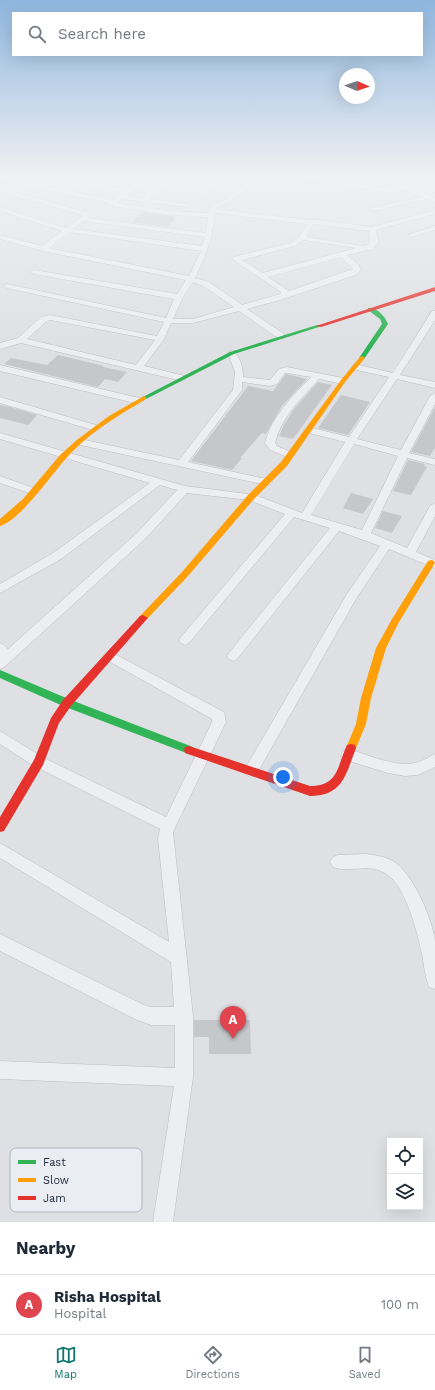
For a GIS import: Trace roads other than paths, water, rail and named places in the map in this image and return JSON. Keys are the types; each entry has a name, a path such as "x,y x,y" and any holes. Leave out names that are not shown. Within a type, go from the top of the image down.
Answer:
{"street":[{"path":"43,249 64,232"},
{"path":"81,232 205,249"},
{"path":"186,232 209,235"},
{"path":"138,368 160,340 205,249 209,232"},
{"path":"284,295 285,291 236,259 293,245 302,238 306,232"},
{"path":"262,276 370,247 374,242 372,232"},
{"path":"411,234 419,232"},
{"path":"0,237 43,249 191,279 206,284 281,336"},
{"path":"302,238 361,247"},
{"path":"7,286 169,321 193,321 242,308 353,273 357,270 356,267 343,255"},
{"path":"34,272 180,297"},
{"path":"0,523 10,517 35,492 64,456 96,428 139,401 182,378 232,353 281,336 434,291"},
{"path":"0,827 39,762 55,721 67,703 267,482 290,455 343,381 370,348 385,324 383,318 370,310"},
{"path":"305,517 350,441 423,334 435,313"},
{"path":"0,346 21,340 44,318 50,317 160,340"},
{"path":"21,340 182,378"},
{"path":"181,464 237,390 239,372 232,353"},
{"path":"355,367 435,385"},
{"path":"0,368 139,401"},
{"path":"238,379 270,383 274,382 282,371 287,370 343,381"},
{"path":"290,455 273,448 270,443 271,433 287,409 317,376"},
{"path":"365,535 435,396"},
{"path":"0,400 96,428"},
{"path":"308,430 435,462"},
{"path":"0,436 64,456 184,489 251,498 292,513 365,535 433,564 395,621 382,648 366,698 361,724 335,785 330,790 321,792 310,791 202,755 67,703 0,674"},
{"path":"80,442 267,482"},
{"path":"0,479 35,492"},
{"path":"0,589 57,556 158,482"},
{"path":"3,656 141,536 184,489"},
{"path":"409,554 434,509"},
{"path":"185,640 292,513"},
{"path":"233,656 337,526"},
{"path":"251,771 351,597 387,544"},
{"path":"109,656 219,716 219,722 169,826 166,839 184,1016 184,1077 163,1222"},
{"path":"0,737 39,762 169,826"},
{"path":"348,755 400,769 413,770 425,766 435,760"},
{"path":"0,850 179,957"},
{"path":"338,862 374,862 391,868 405,885 422,920 434,973"},
{"path":"0,942 141,1013 152,1016 184,1016"},
{"path":"0,1070 184,1077"}],"place":[{"name":"Risha Hospital","path":"233,1039"}]}
